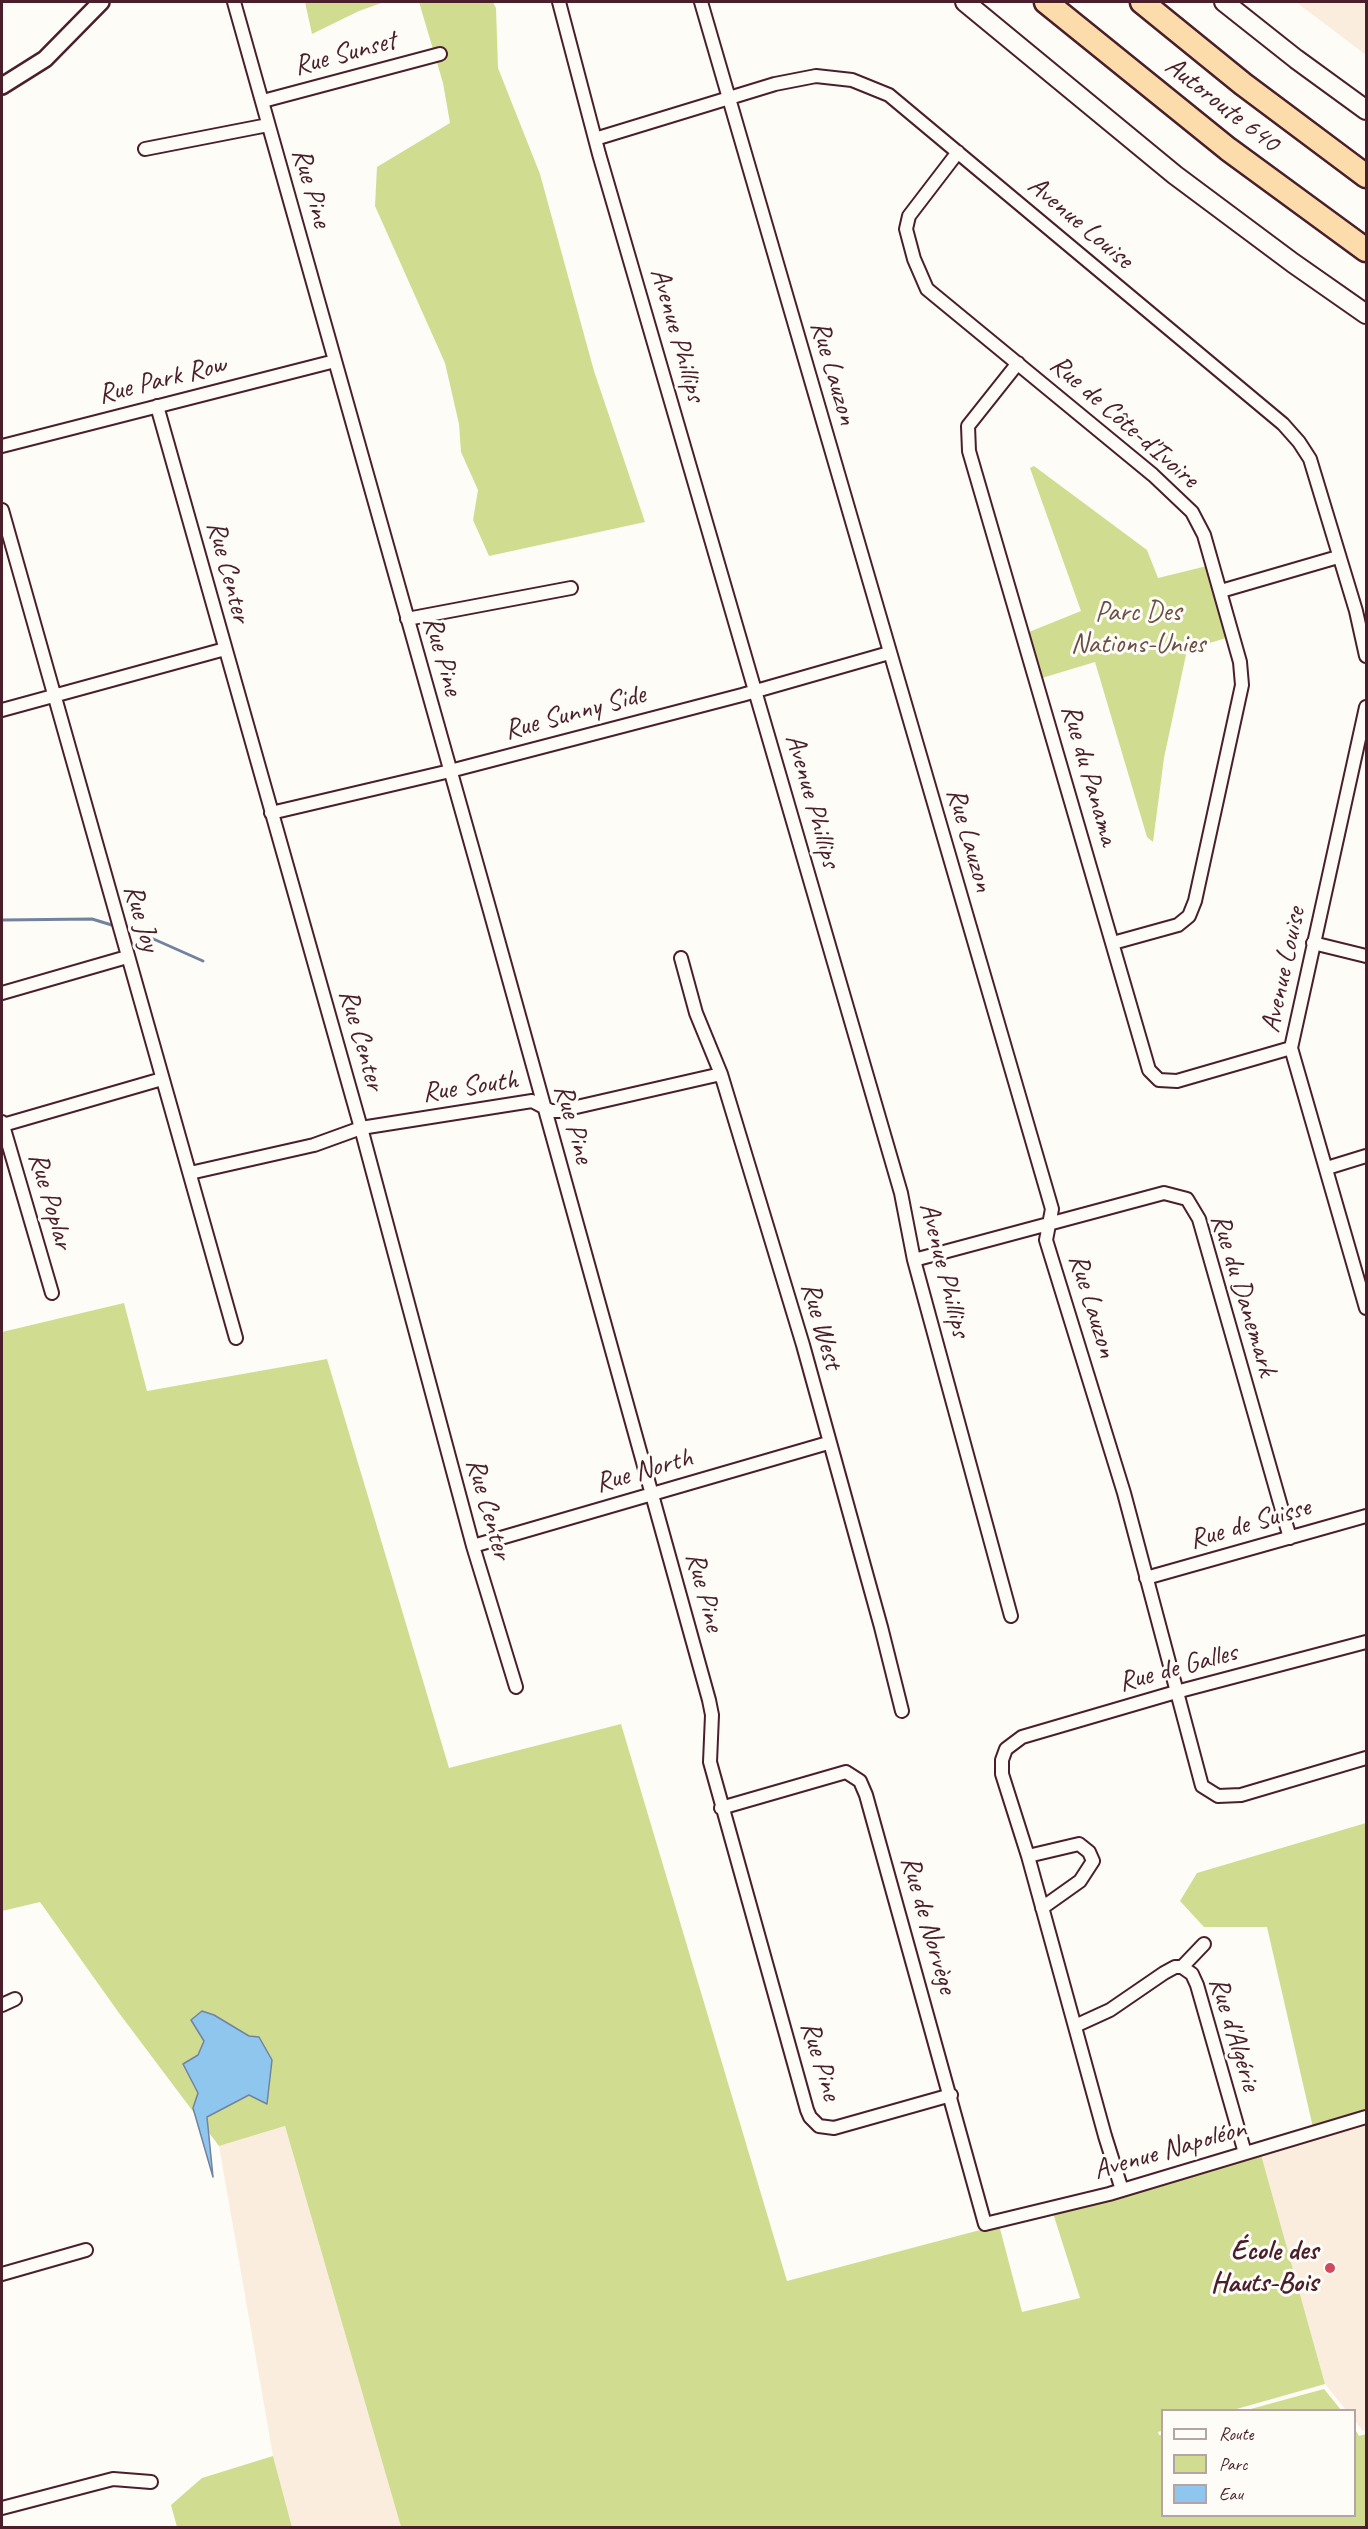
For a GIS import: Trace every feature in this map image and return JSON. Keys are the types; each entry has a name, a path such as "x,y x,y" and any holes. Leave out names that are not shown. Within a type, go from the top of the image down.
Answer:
{"highway":[{"name":"Autoroute 640","path":"1046,2 1244,162 1366,250"},
{"name":"Autoroute 640","path":"1142,2 1243,84 1366,176"}],"main road":[{"path":"965,2 1175,175 1366,314"},
{"path":"1224,2 1366,110"}],"street":[{"path":"2,86 45,59 101,2"},
{"name":"Rue Pine","path":"234,2 652,1493 712,1715 710,1762 721,1808 807,2110 813,2121 822,2127 834,2128 951,2095"},
{"name":"Avenue Phillips","path":"559,2 595,139 901,1193 914,1260 1011,1616"},
{"name":"Rue Lauzon","path":"700,2 1052,1209 1046,1240 1124,1493 1202,1786 1218,1796 1241,1795 1366,1758"},
{"name":"Rue Sunset","path":"263,101 440,54"},
{"name":"Avenue Louise","path":"595,139 729,98 816,76 852,80 889,95 1283,424 1299,442 1310,459 1356,611 1366,656"},
{"path":"145,149 268,125"},
{"name":"Rue de Côte-d'Ivoire","path":"958,152 909,216 906,229 914,259 927,288 1154,475 1192,512 1204,535 1240,662 1242,685 1195,901 1189,916 1178,925 1113,942"},
{"name":"Rue Park Row","path":"2,446 335,361"},
{"name":"Rue du Panama","path":"1018,363 968,426 969,451 1149,1070 1159,1080 1177,1082 1291,1048"},
{"name":"Rue Center","path":"157,406 361,1128 473,1546 516,1687"},
{"name":"Rue Joy","path":"2,510 236,1338"},
{"path":"1221,591 1338,556"},
{"path":"407,619 571,588"},
{"path":"2,710 225,649"},
{"name":"Rue Sunny Side","path":"271,813 450,771 755,691 889,652"},
{"name":"Avenue Louise","path":"1366,707 1291,1048 1366,1308"},
{"path":"1314,943 1366,956"},
{"path":"2,993 127,957"},
{"name":"Rue West","path":"681,958 696,1013 721,1074 802,1346 870,1584 902,1711"},
{"name":"Rue South","path":"190,1173 314,1145 361,1128 532,1101 551,1111 559,1111 721,1074"},
{"path":"2,1123 162,1079"},
{"name":"Rue Poplar","path":"2,1123 6,1151 52,1293"},
{"path":"1327,1168 1366,1156"},
{"name":"Rue du Danemark","path":"914,1260 1164,1193 1187,1199 1199,1219 1290,1538"},
{"name":"Rue North","path":"473,1546 828,1443"},
{"name":"Rue de Suisse","path":"1146,1578 1366,1516"},
{"name":"Rue de Galles","path":"1028,1856 1002,1774 1002,1760 1006,1749 1022,1737 1176,1692 1366,1645"},
{"name":"Rue de Norvège","path":"721,1808 846,1772 860,1781 866,1795 951,2095 985,2224"},
{"path":"1042,1908 1080,1881 1093,1861 1089,1852 1079,1844 1028,1856 1042,1908 1105,2136 1122,2190"},
{"path":"1075,2026 1110,2010 1164,1973 1175,1967 1182,1967 1204,1944"},
{"name":"Rue d'Algérie","path":"1182,1967 1192,1974 1197,1985 1245,2153"},
{"path":"2,2005 15,1999"},
{"name":"Avenue Napoléon","path":"985,2224 1122,2190 1366,2117"},
{"path":"2,2274 86,2250"},
{"path":"2,2508 113,2479 151,2482"}],"shaded area":[{"path":"1296,2 1366,2 1366,55"},
{"name":"École des Hauts-Bois","path":"1366,2122 1366,2430 1363,2431 1356,2422 1356,2409 1345,2409 1325,2384 1260,2151"},
{"path":"285,2126 401,2527 292,2527 273,2456 219,2146"}],"green space":[{"path":"305,2 384,2 359,11 312,34"},
{"path":"419,2 493,2 496,8 498,68 540,174 594,371 645,522 489,556 473,520 478,490 461,452 459,424 445,363 375,206 377,167 450,123 443,83"},
{"name":"Parc Des Nations-Unies","path":"1034,466 1147,550 1158,578 1207,566 1226,638 1187,650 1164,758 1153,842 1147,837 1095,662 1042,678 1029,632 1081,611 1030,468"},
{"path":"124,1303 147,1391 327,1359 449,1768 621,1724 787,2281 999,2225 1022,2312 1080,2298 1052,2210 1260,2151 1325,2384 1237,2409 1161,2409 1161,2431 1158,2432 1161,2435 1161,2517 1356,2517 1356,2431 1359,2436 1366,2434 1366,2527 401,2527 285,2126 219,2146 119,2013 40,1902 2,1911 2,1332"},
{"path":"1366,1823 1366,2110 1314,2132 1267,1927 1204,1927 1180,1901 1197,1873"},
{"path":"1324,2389 1340,2409 1251,2409"},
{"path":"273,2456 292,2527 177,2527 171,2505 202,2478"}],"water":[{"path":"202,2011 214,2015 249,2036 259,2037 272,2060 267,2104 249,2095 207,2117 213,2177 193,2108 198,2093 183,2064 198,2055 204,2041 191,2020"}],"waterway":[{"path":"2,920 92,919 115,926"},
{"path":"124,928 203,961"}],"place":[{"name":"École des Hauts-Bois","path":"1330,2268"}]}
